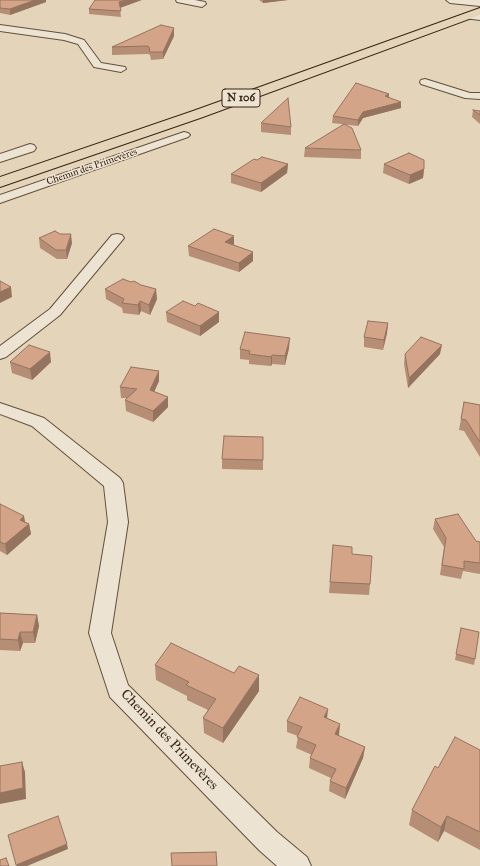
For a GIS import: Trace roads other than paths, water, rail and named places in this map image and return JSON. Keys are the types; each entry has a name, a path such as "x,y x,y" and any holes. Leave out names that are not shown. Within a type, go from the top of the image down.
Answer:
{"main road":[{"name":"N 106","path":"0,173 470,15 480,6"},
{"name":"N 106","path":"0,182 198,114 480,11"}],"street":[{"path":"180,0 202,4"},
{"path":"450,0 480,3"},
{"path":"450,0 470,15"},
{"path":"0,28 65,37 81,42 98,65 121,69"},
{"path":"425,82 469,96 480,96"},
{"name":"Chemin des Primevères","path":"0,198 184,135"},
{"path":"0,158 30,148"},
{"path":"0,354 55,312 117,238"},
{"name":"Chemin des Primevères","path":"0,408 38,422 113,483 118,522 100,633 118,690 268,841 297,866"}]}
